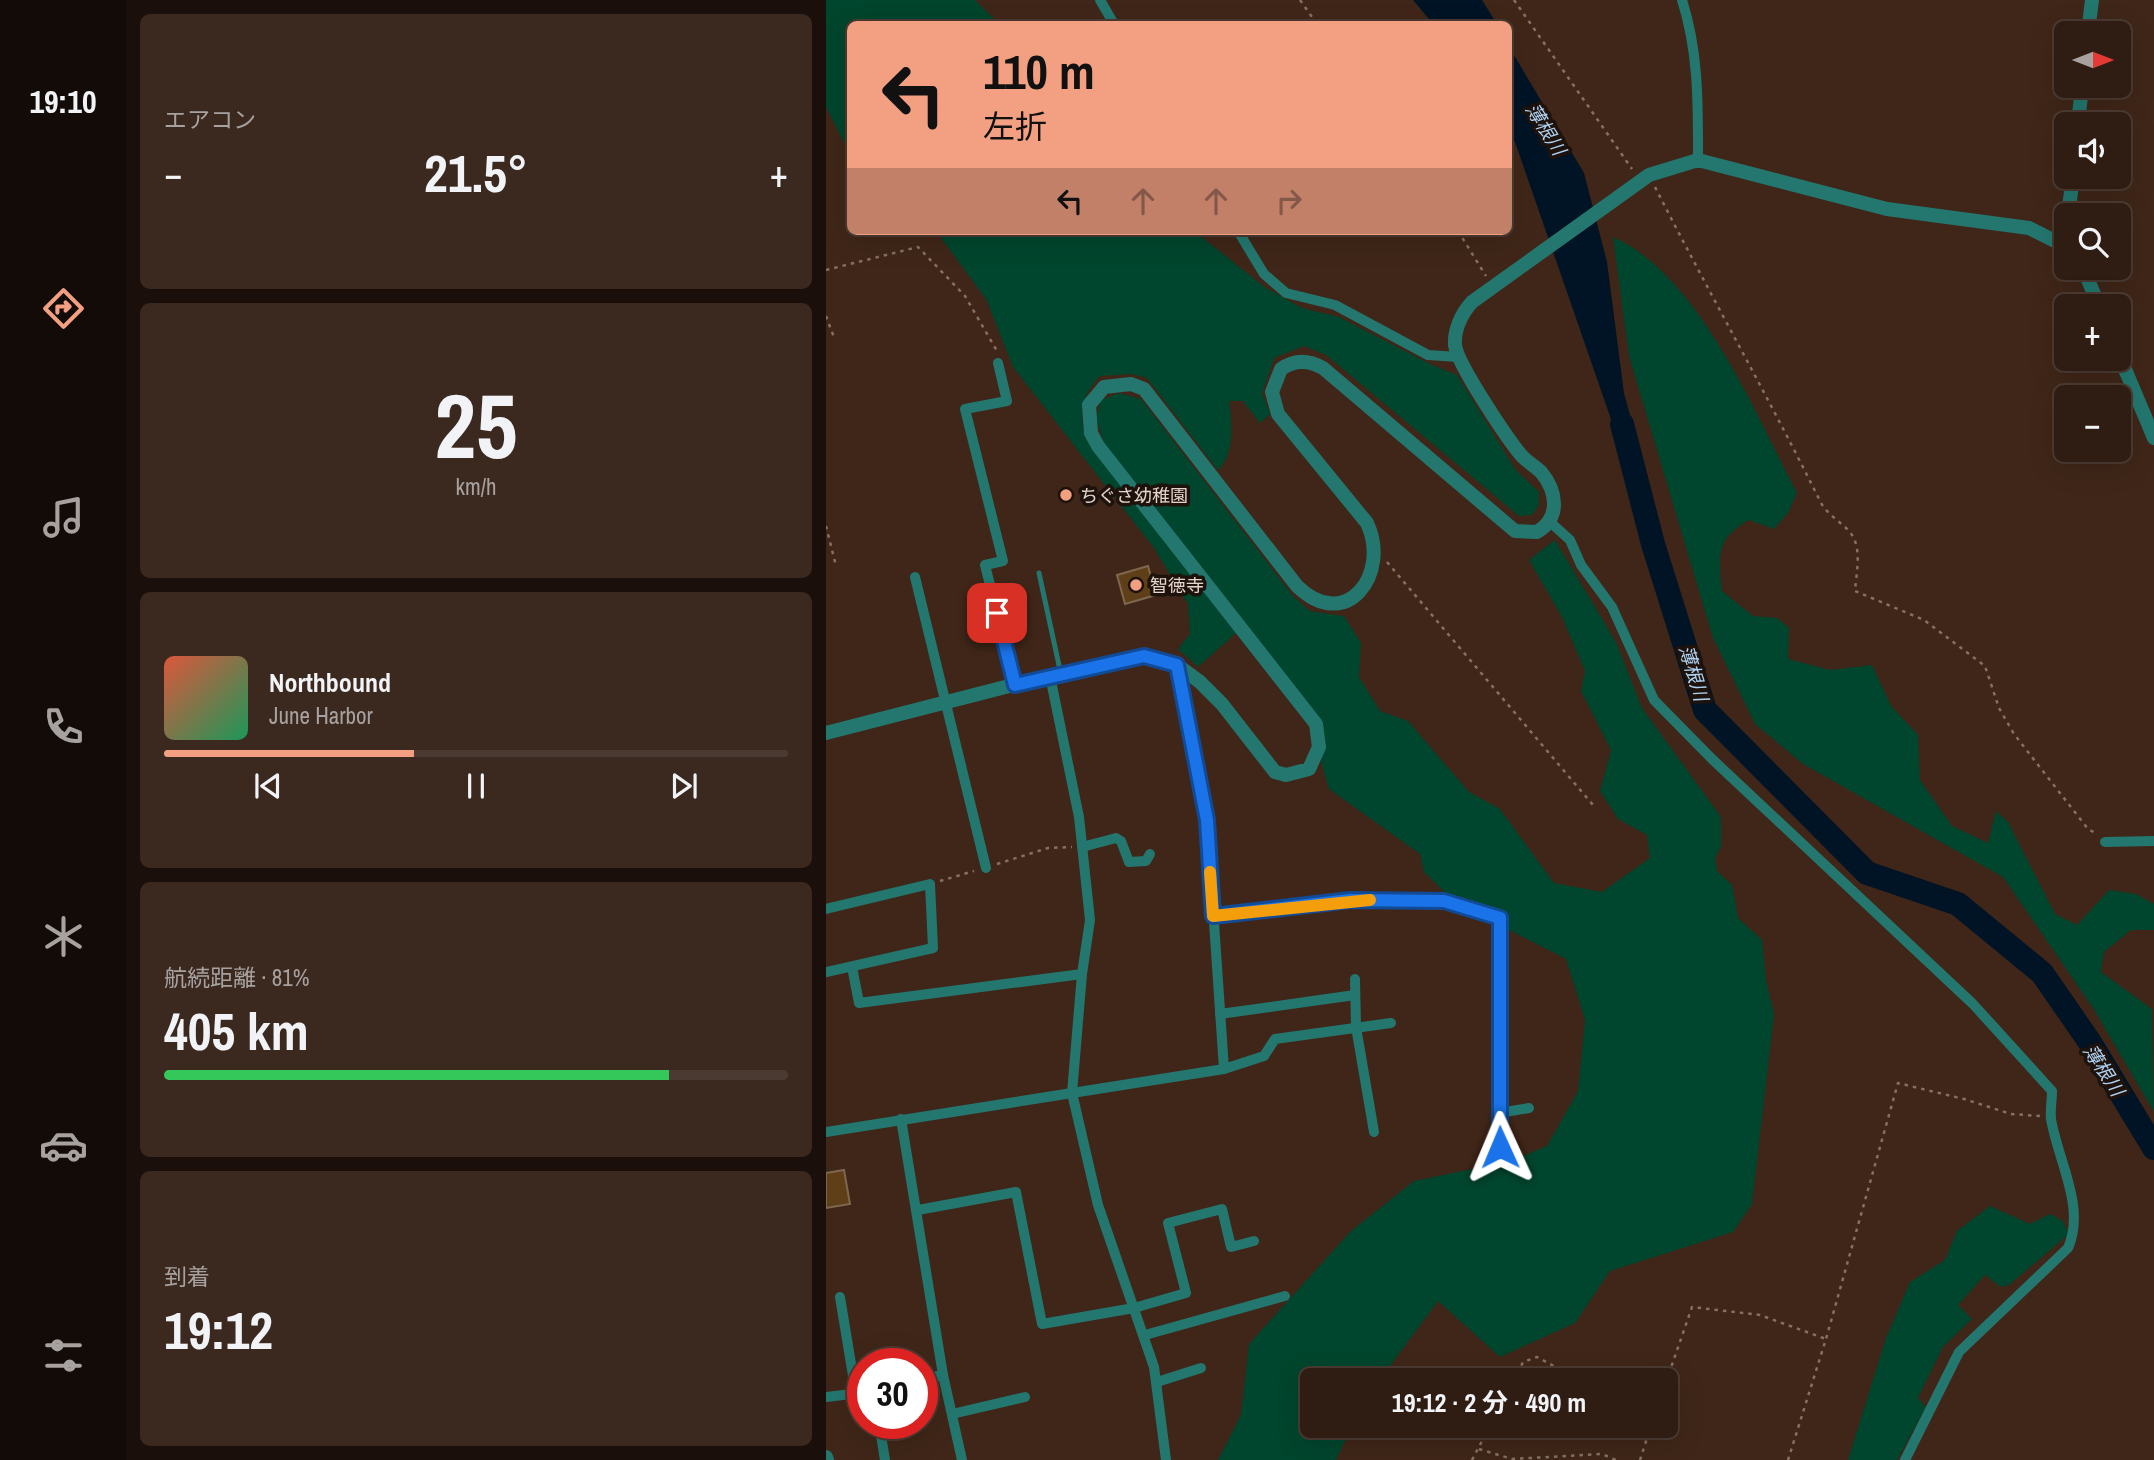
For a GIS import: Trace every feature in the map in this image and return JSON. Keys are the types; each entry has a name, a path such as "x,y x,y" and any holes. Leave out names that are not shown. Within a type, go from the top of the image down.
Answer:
{"street":[{"path":"1100,0 1112,21"},
{"path":"1682,0 1695,55 1700,107 1699,160"},
{"path":"2089,21 2092,0"},
{"path":"826,733 1056,674 1144,656 1177,665 1200,682 1222,704 1275,772 1286,775 1309,769 1319,747 1316,724 1098,446 1088,417 1089,405 1104,387 1131,384 1144,389 1306,595 1328,605 1353,598 1363,588 1375,555 1373,535 1367,523 1273,404 1275,380 1289,364 1313,363 1323,368 1514,531 1537,532 1550,522 1555,503 1549,483 1536,467 1522,457 1458,357 1456,332 1465,310 1493,286 1649,175 1699,160 1877,207 2029,228 2054,237"},
{"path":"1240,235 1264,274 1286,293 1335,306 1428,355 1458,357"},
{"path":"998,363 1007,401 965,409 1003,561 985,565 1015,685"},
{"path":"2126,371 2154,438"},
{"path":"1550,522 1570,540 1581,565 1612,607 1654,700 1712,759 1973,1004 2052,1091 2051,1117 2070,1186 2075,1233 2068,1248 1959,1352 1905,1460"},
{"path":"915,577 986,868"},
{"path":"1177,665 1207,820 1224,1069"},
{"path":"1056,674 1083,847 1090,920 1082,974 1072,1093 1098,1205 1145,1335 1157,1382 1166,1460"},
{"path":"1083,847 1116,838 1121,841 1129,862 1146,861 1150,854"},
{"path":"2105,842 2154,841"},
{"path":"826,909 930,884 933,948 826,972"},
{"path":"1213,916 1350,900 1444,901 1500,918 1500,1147"},
{"path":"852,967 859,1003 1082,974"},
{"path":"1355,979 1356,1027 1374,1132"},
{"path":"1220,1014 1355,995"},
{"path":"826,1132 1224,1069 1264,1056 1275,1040 1391,1023"},
{"path":"1499,1113 1529,1108"},
{"path":"901,1119 943,1375 962,1460"},
{"path":"918,1210 1016,1192 1042,1324 1134,1308 1186,1293 1168,1223 1222,1209 1231,1247 1254,1241"},
{"path":"1145,1335 1285,1296"},
{"path":"840,1297 850,1348"},
{"path":"1157,1382 1201,1368"},
{"path":"938,1376 943,1375"},
{"path":"826,1397 847,1394"},
{"path":"952,1414 1025,1397"},
{"path":"882,1439 885,1460"}],"lane":[{"path":"1039,573 1056,674"}],"path":[{"path":"1300,0 1315,21"},
{"path":"1514,0 1633,170 1649,175 1702,279 1756,373 1828,516 1852,535 1857,549 1855,591 1924,620 1985,666 1999,708 2014,734 2088,829 2105,842"},
{"path":"1461,235 1493,286"},
{"path":"826,271 910,246 918,247 926,252 965,296 997,349 998,363"},
{"path":"826,316 835,340"},
{"path":"826,526 836,566"},
{"path":"1375,555 1385,560 1593,805"},
{"path":"930,884 1048,848 1083,847"},
{"path":"1788,1460 1826,1339 1898,1083 2011,1114 2051,1117"},
{"path":"1671,1368 1692,1307 1760,1315 1826,1339"},
{"path":"1520,1368 1523,1362 1537,1357 1558,1368"},
{"path":"1472,1460 1484,1438"},
{"path":"1640,1460 1647,1438"},
{"path":"1479,1449 1512,1459 1602,1454 1616,1460"}],"green space":[{"path":"826,0 975,0 996,21 847,21 847,148 826,107"},
{"path":"939,235 1199,235 1266,288 1302,308 1339,317 1457,375 1515,469 1539,492 1539,505 1532,515 1519,516 1326,355 1304,346 1274,358 1262,393 1270,414 1260,423 1243,401 1229,401 1230,447 1218,470 1147,378 1132,374 1100,376 1083,405 1086,439 1236,633 1198,667 1178,649 1190,634 1188,604 1154,548 1013,367 986,299"},
{"path":"1613,237 1644,255 1672,281 1697,313 1743,387 1797,493 1788,513 1774,529 1749,520 1730,534 1720,558 1722,591 1753,616 1777,618 1789,628 1788,659 1830,670 1872,665 1891,706 1918,735 1920,780 1952,826 1988,843 1996,811 2008,822 2055,914 2077,925 2109,890 2136,894 2154,904 2154,930 2131,930 2104,952 2101,972 2152,1009 2154,1112 2093,1008 2003,877 1803,764 1755,724 1713,638 1629,356"},
{"path":"1119,393 1141,399 1293,596 1310,611 1344,616 1361,643 1359,677 1380,711 1408,721 1469,792 1500,809 1554,883 1602,892 1650,858 1647,835 1618,819 1600,791 1611,750 1581,691 1585,671 1562,617 1529,560 1555,540 1616,642 1642,708 1721,817 1721,847 1715,858 1717,871 1732,885 1738,918 1762,940 1766,981 1774,1014 1752,1204 1733,1232 1610,1271 1575,1323 1500,1357 1438,1301 1389,1368 1300,1368 1300,1438 1346,1438 1336,1460 1218,1460 1241,1415 1249,1344 1351,1231 1414,1181 1511,1161 1547,1146 1578,1091 1585,1020 1566,959 1456,903 1424,872 1420,854 1329,789 1321,762 1325,737 1321,721 1104,443 1096,418 1101,400"},
{"path":"1990,1206 2030,1224 2050,1214 2063,1221 2069,1234 2009,1285 2001,1287 1985,1275 1958,1305 1972,1319 1943,1347 1918,1398 1926,1407 1897,1460 1848,1460 1886,1338 1910,1282 1945,1260 1957,1231"}],"water":[{"path":"1413,0 1482,0 1495,21 1430,21"},
{"path":"1512,52 1584,173 1607,262 1624,393 1642,459 1622,451 1512,138"}],"building":[{"name":"智徳寺","path":"1148,566 1156,595 1125,604 1117,575"},
{"path":"844,1170 850,1204 826,1208 826,1173"}],"waterway":[{"name":"薄根川","path":"1622,424 1653,544 1705,710 1867,873 1958,904 2042,973 2089,1041 2154,1148"}],"slow traffic":[{"path":"1210,872 1213,916 1370,900"}],"place":[{"name":"ちぐさ幼稚園","path":"1066,495"},
{"name":"智徳寺","path":"1136,585"}],"route":[{"path":"997,613 1015,685 1144,656 1156,657 1177,665 1207,820 1213,916 1350,900 1444,901 1500,918 1500,1147"}]}
